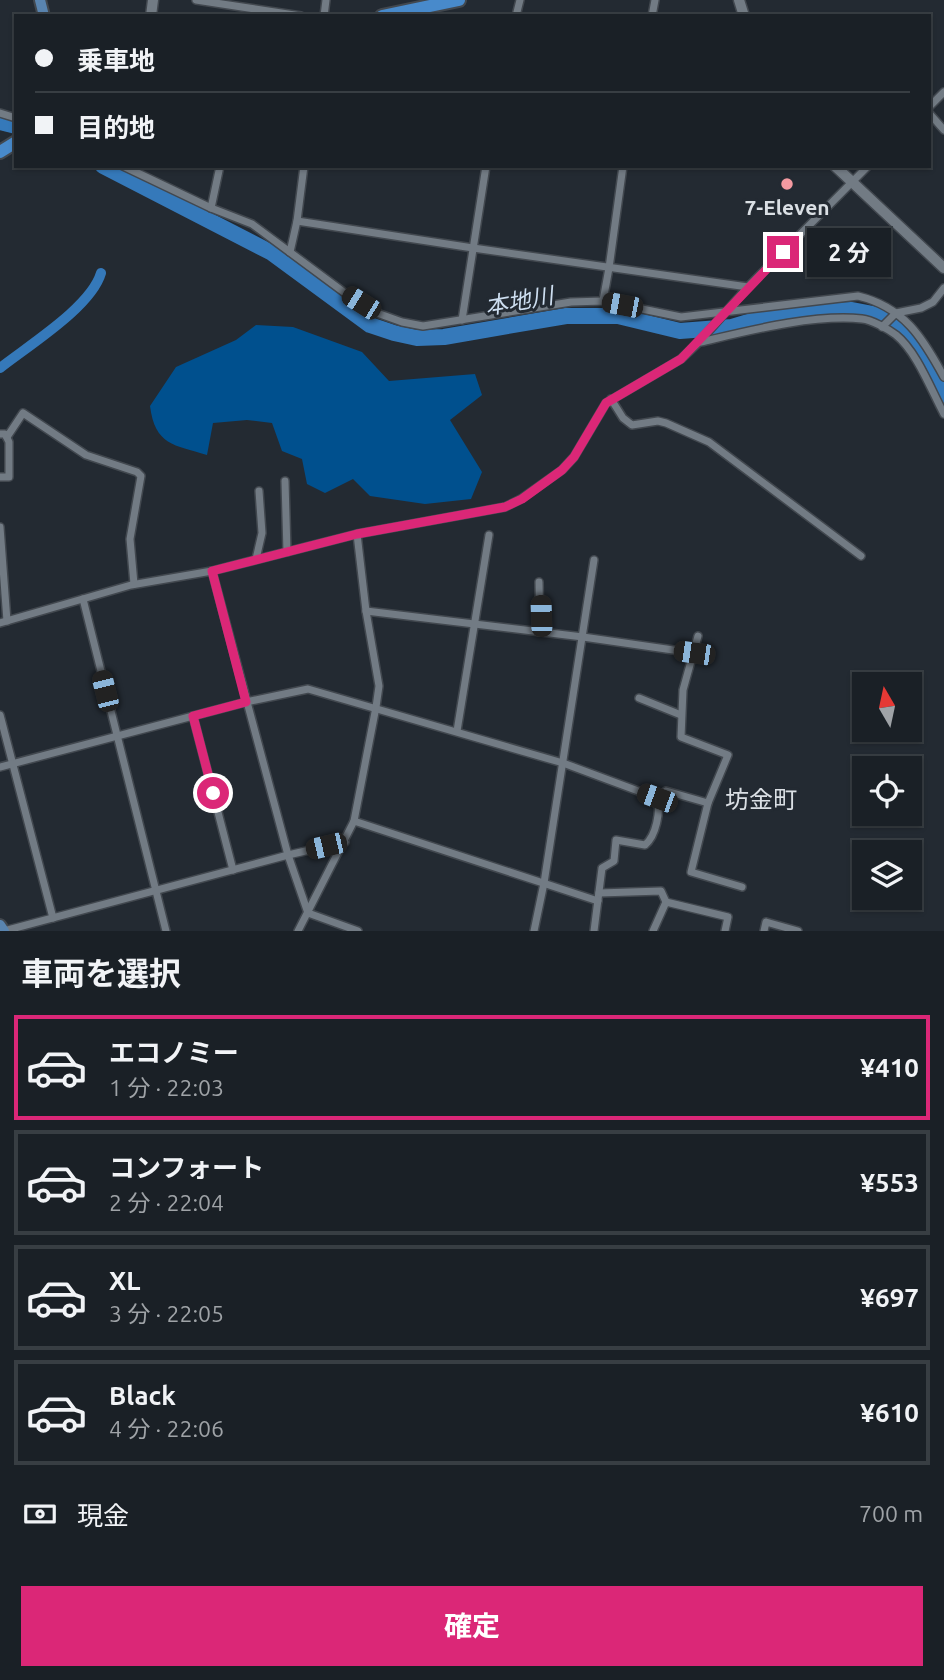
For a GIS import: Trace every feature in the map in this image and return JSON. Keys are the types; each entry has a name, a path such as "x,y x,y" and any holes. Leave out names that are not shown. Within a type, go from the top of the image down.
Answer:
{"highway":[{"path":"392,14 459,0"}],"main road":[{"path":"0,925 4,931"}],"street":[{"path":"195,0 288,14"},
{"path":"931,115 944,130"},
{"path":"127,168 211,208 252,224 377,313 424,326 570,302 603,301 681,317 858,296 878,301 908,322 929,350 944,377"},
{"path":"211,208 220,168"},
{"path":"290,252 304,168"},
{"path":"462,320 486,168"},
{"path":"603,301 623,168"},
{"path":"837,168 944,268"},
{"path":"0,527 3,622 134,584 212,571 357,534 505,507 549,480 574,457 606,403 681,359 748,286 866,168"},
{"path":"297,221 748,286"},
{"path":"882,327 896,313 921,308 933,302 944,288"},
{"path":"699,342 765,328 823,320 864,319 897,336 917,362 944,414"},
{"path":"611,399 623,418 632,425 666,423 709,442 861,556"},
{"path":"0,477 9,477 9,442 4,436 23,413 86,455 137,472 141,476 130,539 134,584"},
{"path":"285,481 287,552"},
{"path":"256,559 262,533 259,491"},
{"path":"298,931 354,821 376,707 379,686 366,611 357,534"},
{"path":"457,730 489,535"},
{"path":"534,931 544,883 594,560"},
{"path":"212,571 288,855 308,913"},
{"path":"539,582 540,631"},
{"path":"83,599 166,931"},
{"path":"366,611 540,631 694,653"},
{"path":"698,636 683,690 681,737 728,755 708,803 691,872 742,887"},
{"path":"0,767 246,702 308,689 457,730 563,763 657,798"},
{"path":"639,698 681,715"},
{"path":"0,715 53,918"},
{"path":"193,716 233,870"},
{"path":"657,798 666,791 708,803"},
{"path":"594,931 601,868 614,862 616,840 645,845 652,840 659,805 657,798"},
{"path":"354,821 544,883 598,897 661,891 666,902 653,931"},
{"path":"4,931 345,842"},
{"path":"666,902 728,917 724,931"},
{"path":"308,913 358,931"},
{"path":"764,931 766,922 798,931"}],"shaded area":[{"path":"256,325 293,327 362,352 389,381 475,374 482,395 450,420 482,472 471,499 425,504 370,496 353,479 325,493 307,484 302,459 282,451 272,423 247,420 213,423 207,455 168,441 156,429 150,406 176,367 236,340"}],"waterway":[{"name":"本地川","path":"0,122 14,126"},
{"name":"本地川","path":"107,168 272,253 370,325 394,333 417,338 444,337 566,316 618,316 680,331 732,327 765,317 810,311 852,310 896,322 928,365 944,397"},
{"path":"0,368 72,312 95,286 101,273"}],"place":[{"name":"7-Eleven","path":"787,184"}],"district":[{"name":"坊金町","path":"761,800"}],"route":[{"path":"213,793 193,716 246,702 212,571 357,534 505,507 522,499 562,470 574,457 606,403 681,359 783,252"}]}
